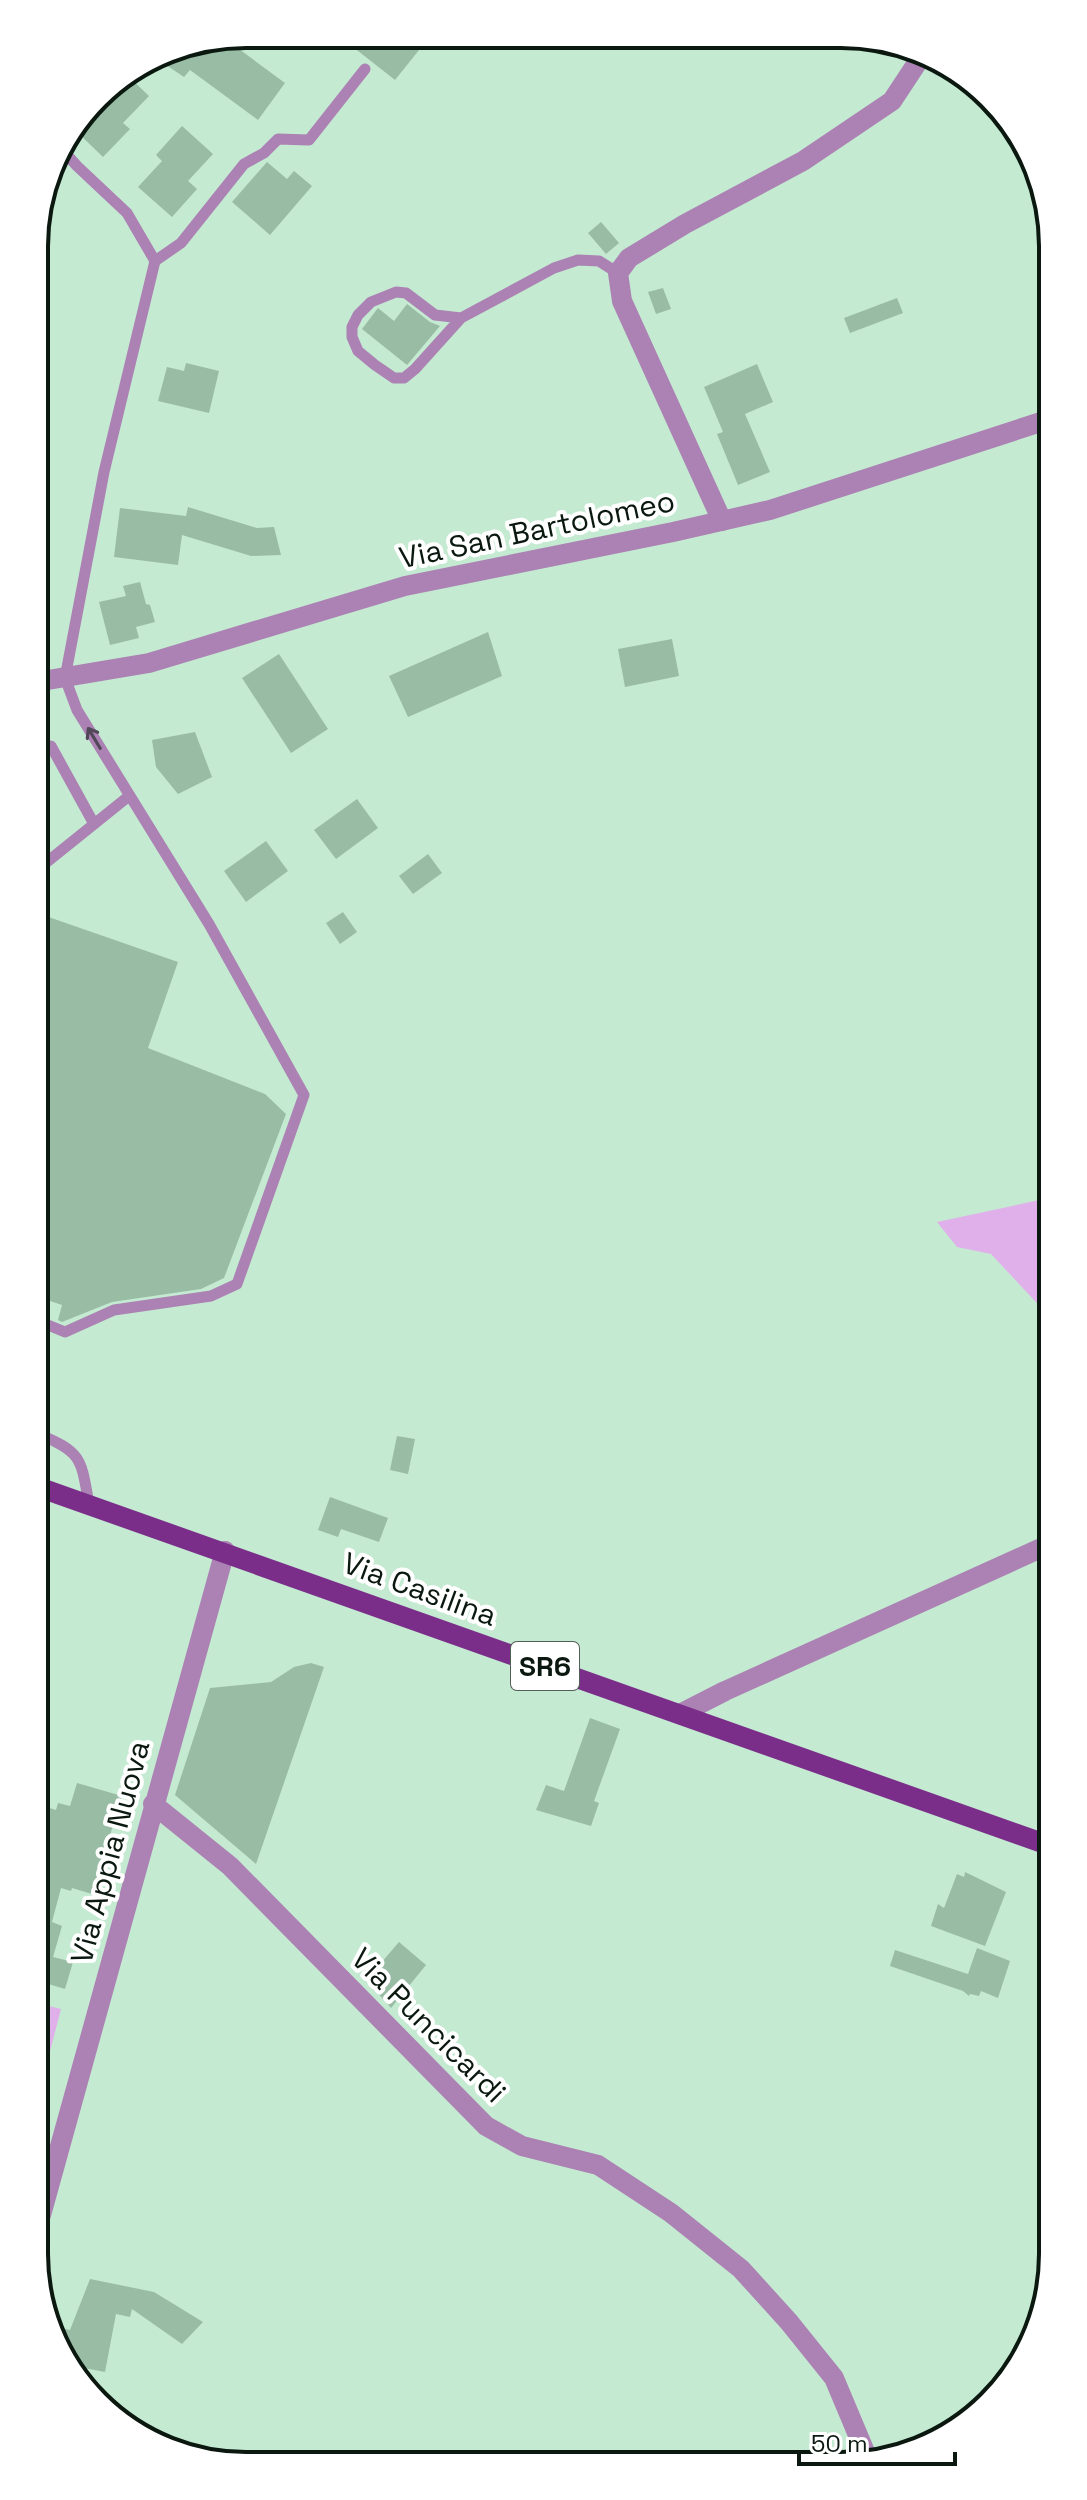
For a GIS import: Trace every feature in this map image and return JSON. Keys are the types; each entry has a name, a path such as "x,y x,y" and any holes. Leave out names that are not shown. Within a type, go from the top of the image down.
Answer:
{"main road":[{"name":"Via Casilina","path":"48,1490 1039,1842"}],"street":[{"path":"722,521 622,301 618,273 629,258 685,224 803,161 892,101 917,64"},
{"name":"Via San Bartolomeo","path":"48,680 149,663 405,586 770,510 1039,423"},
{"path":"680,1714 1039,1549"},
{"name":"Via Appia Nuova","path":"48,2160 225,1551"},
{"name":"Via Puncicardi","path":"153,1804 230,1866 486,2126 522,2146 598,2165 671,2213 741,2269 834,2378 864,2450"}],"lane":[{"path":"48,1325 65,1332 114,1310 211,1296 237,1284 304,1095 209,924 77,710 65,678 104,472 155,261 181,243 244,164 264,153 278,139 309,140 365,69"},
{"path":"69,158 127,213 155,261"},
{"path":"461,318 435,315 406,293 396,292 371,302 358,315 352,327 352,337 358,351 375,365 394,378 404,378 461,318 554,268 578,260 599,261 618,273"},
{"path":"48,746 51,746 94,824"},
{"path":"48,861 129,796"},
{"path":"48,1438 61,1443 82,1463 89,1504"}],"shaded area":[{"path":"1039,1200 1039,1305 991,1254 957,1247 937,1222"},
{"path":"48,2006 61,2009 48,2059"}],"building":[{"path":"354,48 421,48 395,80"},
{"path":"238,49 285,83 258,120 190,70 184,77 166,65 208,52"},
{"path":"135,82 149,96 123,123 130,129 103,157 81,136 106,106"},
{"path":"182,126 213,154 188,181 197,189 172,217 138,187 162,161 156,155"},
{"path":"267,162 287,179 294,171 312,186 270,235 232,202"},
{"path":"601,222 619,243 606,254 588,233"},
{"path":"663,288 671,309 656,314 648,292"},
{"path":"897,298 903,313 850,333 844,318"},
{"path":"407,304 440,326 407,365 362,329 378,308 394,321"},
{"path":"186,363 219,371 209,413 158,401 167,367 184,371"},
{"path":"757,364 773,402 745,414 770,472 738,485 717,434 723,432 704,387"},
{"path":"188,507 257,528 274,527 281,555 251,556 182,535 178,565 114,557 120,508 186,516"},
{"path":"140,582 155,622 136,627 139,638 110,645 99,602 126,596 123,586"},
{"path":"488,632 502,676 408,717 389,676"},
{"path":"672,639 679,676 625,687 618,649"},
{"path":"279,654 328,729 291,753 242,678"},
{"path":"195,732 212,777 178,794 156,767 152,740"},
{"path":"357,799 378,828 336,859 314,830"},
{"path":"266,841 288,871 246,902 224,871"},
{"path":"428,854 442,873 413,894 399,876"},
{"path":"343,912 357,932 340,944 326,923"},
{"path":"48,917 178,962 148,1048 265,1094 286,1114 224,1278 201,1289 112,1302 62,1322 58,1320 62,1305 48,1300"},
{"path":"397,1436 415,1439 408,1474 390,1470"},
{"path":"330,1497 388,1518 379,1542 341,1529 338,1537 318,1530"},
{"path":"311,1663 324,1667 256,1864 175,1795 210,1688 271,1682 294,1667"},
{"path":"590,1718 620,1729 594,1801 599,1803 591,1826 536,1810 546,1785 564,1791"},
{"path":"77,1783 122,1796 92,1894 61,1888 52,1922 62,1926 53,1957 73,1962 65,1989 48,1984 48,1808 56,1810 58,1803 70,1806"},
{"path":"965,1872 1006,1892 985,1946 931,1926 938,1904 944,1908 957,1874 964,1877"},
{"path":"399,1942 426,1965 391,2008 369,1983 375,1970"},
{"path":"977,1948 1010,1961 998,1998 981,1991 979,1996 969,1996 963,1991 890,1966 895,1950 968,1974"},
{"path":"90,2279 154,2292 203,2322 182,2344 132,2309 130,2317 116,2314 105,2372 85,2368 62,2328 70,2330"}]}
